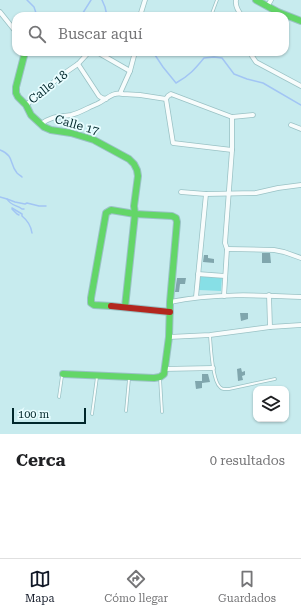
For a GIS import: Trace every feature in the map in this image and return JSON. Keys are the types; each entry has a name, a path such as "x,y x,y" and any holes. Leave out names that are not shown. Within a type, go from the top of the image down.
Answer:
{"street":[{"path":"141,12 145,0"},
{"path":"236,0 237,8 240,12"},
{"path":"256,0 278,12"},
{"path":"267,7 271,0"},
{"path":"0,12 12,27"},
{"path":"289,16 301,21"},
{"name":"Calle 17","path":"24,56 16,93 26,105 31,115 44,127 51,130 71,133 94,140 125,157 134,164 137,170 138,176 134,206 135,214 125,307"},
{"name":"Calle 18","path":"26,105 62,75 78,64 85,56"},
{"path":"104,56 130,71"},
{"path":"121,93 134,56"},
{"path":"252,56 256,62 301,86"},
{"path":"78,64 99,96 106,99"},
{"path":"41,124 58,116 78,112 100,103 116,94 121,93 166,99"},
{"path":"166,99 171,94 232,117 253,114"},
{"path":"166,99 173,143 232,150"},
{"path":"224,296 227,249 225,243 232,150 232,117"},
{"path":"291,125 301,129"},
{"path":"181,192 206,194 256,193 301,185"},
{"path":"196,297 206,194"},
{"path":"63,374 154,378 160,377 164,374 169,336 170,312 170,302 177,222 176,218 172,216 135,214 111,210 108,211 105,214 91,303 94,306 125,307 170,312"},
{"path":"227,249 274,250 301,258"},
{"path":"198,274 225,276"},
{"path":"170,302 196,297 269,295 301,297"},
{"path":"269,295 270,327"},
{"path":"169,336 210,335 270,327 301,325"},
{"path":"164,369 213,368"}],"lane":[{"path":"212,12 217,0"},
{"path":"210,335 213,368 216,381 219,387 223,390 229,390 275,379"},
{"path":"60,396 63,374"},
{"path":"92,414 98,376"},
{"path":"126,411 129,377"},
{"path":"160,377 162,412"}],"shaded area":[{"path":"200,276 222,277 221,291 199,290"}],"building":[{"path":"262,253 270,253 271,263 262,263"},
{"path":"204,255 208,255 208,258 214,259 214,263 203,262"},
{"path":"177,278 186,278 185,284 180,284 179,292 175,292"},
{"path":"240,313 248,313 248,319 241,321"},
{"path":"241,368 242,372 245,371 245,375 242,376 243,380 238,381 237,369"},
{"path":"202,374 208,374 210,382 202,383 202,388 196,389 195,381 202,381"}],"waterway":[{"path":"27,0 34,7 36,12"},
{"path":"84,12 91,0"},
{"path":"102,0 106,12"},
{"path":"156,56 176,83 192,72 204,58 222,58 234,74 263,83 301,105"},
{"path":"0,150 8,155 15,170 22,177"},
{"path":"0,197 7,199 12,204 24,209"},
{"path":"7,199 25,204 46,206"},
{"path":"12,208 22,214 30,226 32,233"},
{"path":"12,209 19,215"}],"traffic: fast":[{"path":"256,0 278,12"},
{"path":"289,16 301,21"},
{"path":"24,56 16,87 16,93 26,105 31,115 44,127 51,130 71,133 94,140 129,159 137,170 138,176 134,206 135,214 125,307"},
{"path":"63,374 154,378 160,377 164,374 169,337 170,302 177,222 176,218 172,216 135,214 111,210 106,213 91,303 94,305 111,306"}],"traffic: jam":[{"path":"111,306 170,312"}]}
